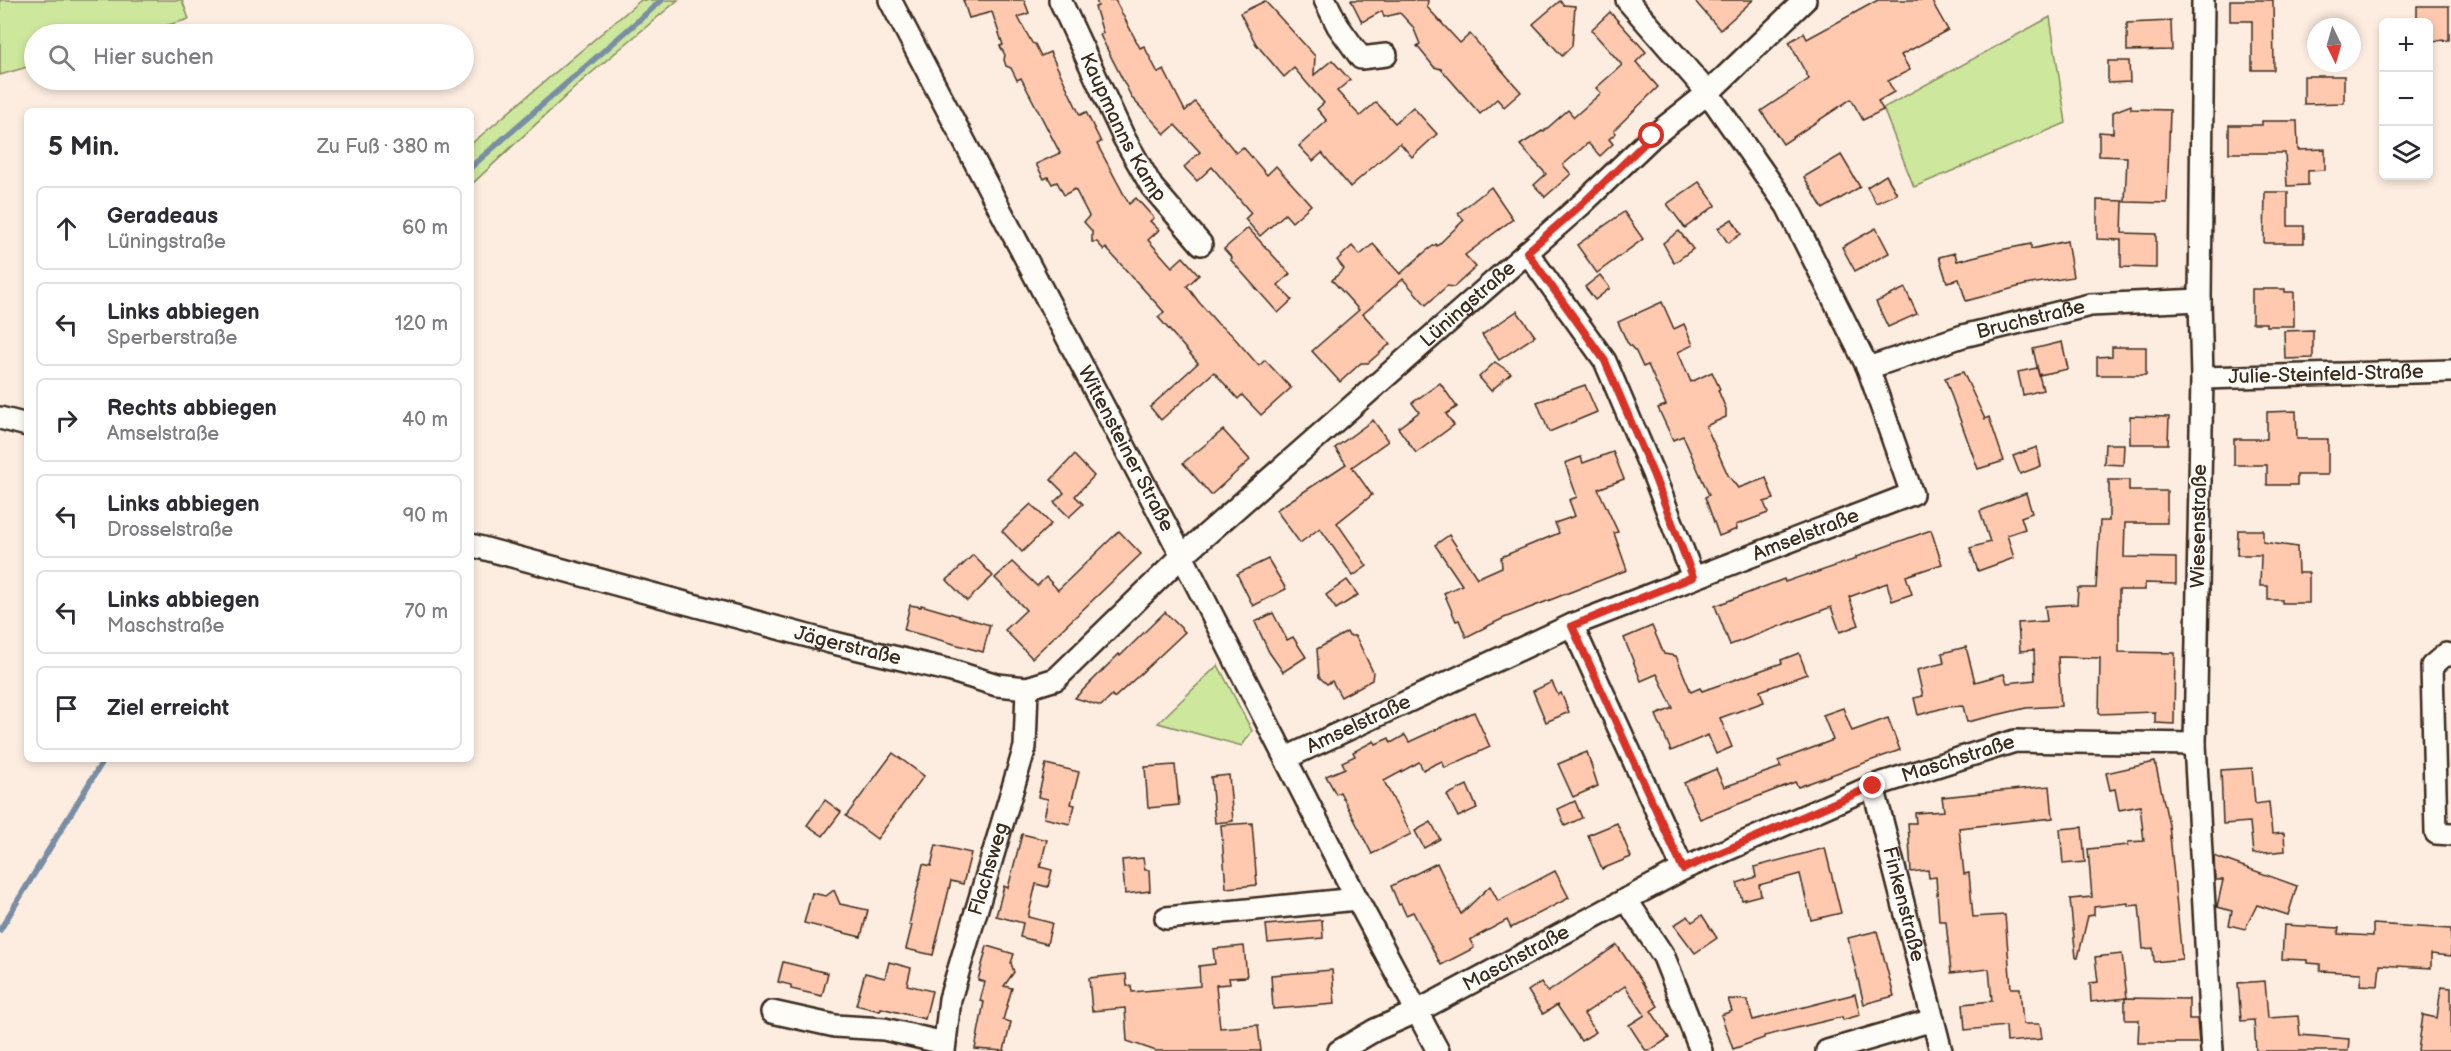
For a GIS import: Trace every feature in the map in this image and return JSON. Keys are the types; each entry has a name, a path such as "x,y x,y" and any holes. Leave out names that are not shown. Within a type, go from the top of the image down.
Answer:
{"street":[{"name":"Wittensteiner Straße","path":"890,0 1182,556 1357,899 1438,1051"},
{"name":"Kaupmanns Kamp","path":"1060,0 1124,138 1152,187 1201,244"},
{"path":"1325,0 1338,26 1361,58 1386,55"},
{"path":"1627,0 1708,93"},
{"name":"Lüningstraße","path":"1182,556 1582,204 1652,136 1708,93 1805,0"},
{"name":"Wiesenstraße","path":"2203,0 2200,300 2202,378 2195,744 2212,1051"},
{"name":"Amselstraße","path":"1286,758 1572,626 1693,577 1912,494 1868,368 1787,206 1708,93"},
{"path":"1527,252 1605,361 1654,476 1693,577"},
{"name":"Bruchstraße","path":"1868,368 1963,336 2090,305 2200,300"},
{"name":"Julie-Steinfeld-Straße","path":"2202,378 2451,371"},
{"path":"0,418 24,424"},
{"name":"Jägerstraße","path":"474,546 830,642 952,671 997,685 1027,688 1056,679 1182,556"},
{"path":"1572,626 1683,869"},
{"path":"2451,655 2446,654 2432,666 2436,833 2451,834"},
{"name":"Flachsweg","path":"944,1047 950,999 1025,747 1027,688"},
{"name":"Maschstraße","path":"1339,1051 1683,869 1873,786 2016,741 2195,744"},
{"name":"Finkenstraße","path":"1873,786 1941,1051"},
{"path":"1166,918 1357,899"},
{"path":"1626,899 1664,957 1701,1051"},
{"path":"772,1011 835,1026 884,1029 944,1047"},
{"path":"1827,1051 1933,1020"}],"green space":[{"path":"0,0 182,0 189,19 172,24 24,24 24,68 0,75"},
{"path":"641,0 678,0 583,80 474,182 474,141"},
{"path":"2050,17 2066,123 1914,187 1883,108"},
{"path":"1218,665 1252,731 1242,746 1158,723"}],"building":[{"path":"963,0 1024,0 1029,13 1018,17 1032,43 1035,44 1041,56 1050,52 1080,115 1086,112 1101,142 1097,144 1129,204 1136,198 1154,218 1150,221 1159,230 1148,240 1172,267 1183,257 1199,275 1187,286 1198,301 1259,366 1265,360 1291,388 1261,415 1242,395 1238,399 1214,372 1161,420 1150,407 1198,363 1158,317 1164,312 1106,248 1104,250 1097,242 1092,242 1092,231 1084,222 1089,216 1075,189 1064,195 1057,182 1052,184 1048,177 1044,179 1036,164 1060,153 1021,78 1017,80 1011,68 1006,66 1005,55 1000,46 1003,45 992,12 969,18"},
{"path":"1096,0 1115,0 1140,48 1144,46 1158,73 1164,70 1185,111 1195,102 1236,153 1243,147 1267,175 1276,166 1311,205 1292,222 1285,214 1260,236 1245,219 1251,213 1212,167 1197,181 1184,167 1200,152 1175,125 1165,134 1132,98 1100,35 1103,33 1095,7 1098,6"},
{"path":"1351,0 1428,0 1427,7 1460,43 1470,34 1521,92 1504,107 1497,99 1480,114 1441,69 1434,67 1417,46 1420,44 1413,27 1400,13 1384,17 1382,11 1362,22"},
{"path":"1694,0 1753,0 1720,30"},
{"path":"1878,0 1931,0 1948,30 1901,55 1910,70 1888,81 1894,92 1878,101 1883,110 1863,120 1851,99 1783,144 1761,111 1809,79 1789,42 1804,33 1807,39"},
{"path":"2230,0 2273,0 2274,70 2252,70 2252,21 2230,21"},
{"path":"1265,1 1315,56 1314,75 1332,60 1350,80 1337,91 1360,116 1376,102 1395,123 1413,107 1437,134 1412,157 1400,143 1350,187 1322,153 1313,161 1299,146 1327,121 1317,109 1324,103 1294,68 1284,77 1256,44 1240,13"},
{"path":"1560,1 1564,5 1575,6 1572,46 1562,56 1533,24"},
{"path":"2417,6 2449,6 2449,40 2433,41 2433,18 2417,18"},
{"path":"1610,12 1646,52 1636,62 1658,87 1614,130 1616,133 1609,139 1613,144 1600,156 1588,143 1563,165 1571,174 1545,197 1534,185 1546,174 1520,145 1543,132 1568,110 1574,117 1601,93 1596,88 1622,65 1591,30"},
{"path":"2171,21 2172,50 2127,51 2127,23"},
{"path":"2108,61 2129,61 2130,82 2108,83"},
{"path":"2304,76 2344,76 2344,103 2304,104"},
{"path":"2131,105 2131,109 2170,110 2167,203 2125,202 2127,157 2099,156 2099,132 2113,133 2113,112"},
{"path":"2262,121 2297,121 2298,150 2325,149 2325,170 2308,171 2308,185 2287,186 2285,153 2229,153 2229,125 2262,125"},
{"path":"1841,155 1860,187 1823,209 1804,177"},
{"path":"1886,175 1897,194 1876,203 1867,187"},
{"path":"1699,182 1716,205 1685,228 1667,204"},
{"path":"1491,187 1513,219 1465,255 1476,267 1454,287 1447,286 1426,305 1403,279 1363,314 1390,344 1368,363 1361,363 1340,382 1312,351 1359,310 1332,280 1344,269 1337,260 1352,246 1360,255 1373,244 1400,274 1426,251 1436,244 1437,246 1464,220 1458,213"},
{"path":"2265,192 2288,192 2288,226 2304,226 2304,243 2264,243"},
{"path":"2097,200 2123,201 2122,233 2156,234 2156,268 2121,267 2121,240 2097,239"},
{"path":"1624,212 1643,239 1597,273 1577,245"},
{"path":"1732,219 1741,234 1728,243 1718,228"},
{"path":"1248,228 1290,274 1278,285 1292,300 1278,313 1230,259 1232,258 1224,249"},
{"path":"1876,228 1889,253 1855,271 1842,247"},
{"path":"1679,231 1693,249 1674,263 1663,243"},
{"path":"2067,241 2073,277 2025,285 1966,301 1959,279 1947,282 1939,257 1955,253 1957,261 2031,244 2031,249"},
{"path":"1600,275 1610,288 1595,300 1585,287"},
{"path":"1905,288 1917,314 1888,327 1876,302"},
{"path":"2252,289 2285,289 2285,292 2294,292 2294,326 2266,326 2266,323 2252,323"},
{"path":"1662,302 1674,329 1684,324 1693,345 1678,352 1691,382 1712,372 1720,389 1718,390 1726,409 1726,417 1706,426 1728,475 1738,488 1766,478 1774,499 1764,502 1768,513 1736,525 1737,529 1719,536 1705,497 1709,495 1683,436 1673,440 1658,408 1666,405 1648,365 1643,367 1636,352 1627,342 1618,322"},
{"path":"1517,311 1535,336 1499,360 1482,335"},
{"path":"2313,330 2313,358 2285,359 2284,331"},
{"path":"2062,342 2068,369 2039,375 2033,349"},
{"path":"2112,347 2146,347 2146,375 2097,375 2097,357 2112,356"},
{"path":"1495,362 1511,373 1491,391 1479,377"},
{"path":"2037,368 2043,390 2023,395 2018,372"},
{"path":"1963,372 1985,419 1989,417 2004,461 1978,469 1945,378"},
{"path":"1440,383 1457,407 1446,414 1454,425 1416,453 1398,428 1419,412 1412,403"},
{"path":"1585,385 1597,412 1549,432 1537,402"},
{"path":"2296,411 2297,439 2328,439 2328,475 2297,475 2297,485 2267,485 2267,465 2234,465 2234,439 2267,439 2267,412"},
{"path":"2130,416 2169,417 2168,444 2130,444"},
{"path":"1373,420 1388,441 1352,467 1372,495 1337,523 1367,566 1353,576 1320,528 1300,543 1276,510 1346,464 1335,448"},
{"path":"1223,430 1250,460 1211,495 1183,463"},
{"path":"2105,444 2124,444 2123,465 2104,464"},
{"path":"2037,447 2041,466 2020,474 2013,456"},
{"path":"1613,452 1624,479 1598,489 1618,532 1614,533 1627,570 1504,618 1466,637 1444,593 1462,585 1435,545 1449,535 1477,578 1502,567 1501,557 1559,533 1555,523 1575,516 1569,500 1577,497 1565,463 1581,457 1583,463"},
{"path":"1074,455 1094,476 1075,496 1083,504 1069,517 1054,502 1064,493 1051,480"},
{"path":"2109,480 2129,480 2129,491 2167,491 2167,523 2125,523 2124,557 2176,558 2176,584 2145,583 2145,590 2119,590 2119,652 2175,653 2174,724 2155,723 2155,712 2099,714 2100,658 2058,657 2061,706 2026,708 1967,722 1963,706 1947,707 1918,715 1914,698 1923,696 1917,670 1944,663 1942,653 1966,647 1975,682 2004,674 2007,683 2035,680 2034,650 2020,651 2018,623 2047,621 2045,606 2077,604 2078,588 2096,588 2100,521 2109,521"},
{"path":"2026,493 2032,513 2021,517 2025,529 2007,535 2014,558 1978,571 1970,548 1990,542 1980,511"},
{"path":"1031,504 1051,524 1022,552 1002,531"},
{"path":"1931,530 1942,564 1906,576 1912,594 1892,601 1887,583 1849,597 1859,625 1840,632 1831,607 1730,645 1715,606 1784,579 1785,582 1809,575"},
{"path":"2238,530 2263,530 2263,542 2297,547 2298,573 2309,573 2309,603 2282,603 2282,600 2268,600 2268,586 2260,586 2261,555 2237,555"},
{"path":"1119,531 1141,554 1032,658 1005,630 1026,610 995,578 1012,562 1037,586 1046,577 1058,590"},
{"path":"973,555 993,576 967,601 947,580"},
{"path":"1268,559 1286,589 1253,606 1237,574"},
{"path":"1347,580 1358,595 1336,609 1326,595"},
{"path":"910,605 921,607 921,605 990,625 983,652 904,630"},
{"path":"1165,612 1185,632 1114,698 1112,695 1101,706 1075,698 1119,654 1120,656"},
{"path":"1273,613 1287,640 1293,637 1306,657 1283,672 1269,652 1255,622"},
{"path":"1652,626 1664,654 1676,656 1691,692 1700,688 1702,691 1782,663 1781,660 1799,653 1807,674 1760,691 1764,702 1720,718 1732,747 1716,754 1708,735 1671,751 1656,715 1673,708 1657,674 1641,681 1624,638"},
{"path":"1347,632 1349,636 1355,636 1357,639 1373,672 1372,680 1341,697 1332,681 1327,684 1319,677 1317,649"},
{"path":"1552,682 1558,695 1561,693 1569,712 1546,722 1533,691"},
{"path":"1843,708 1852,731 1888,718 1900,750 1798,787 1795,782 1700,819 1684,783 1716,769 1724,787 1781,767 1778,761 1833,740 1823,715"},
{"path":"1474,712 1490,747 1445,768 1442,761 1423,770 1419,762 1384,781 1411,834 1372,854 1340,792 1336,794 1326,776 1345,768 1342,762 1355,756 1353,752 1374,741 1376,744 1389,738 1391,743 1405,735 1409,742"},
{"path":"1587,752 1598,786 1573,797 1558,764"},
{"path":"893,753 924,776 877,839 846,816"},
{"path":"2155,762 2169,825 2182,959 2154,962 2153,948 2143,949 2139,905 2128,906 2128,903 2094,907 2094,915 2088,916 2078,958 2076,958 2070,899 2092,897 2088,849 2144,841 2140,806 2119,810 2115,789 2110,790 2106,773"},
{"path":"1046,764 1079,772 1071,804 1075,805 1070,824 1044,818 1048,799 1038,797"},
{"path":"1175,765 1179,805 1148,808 1145,767"},
{"path":"2252,768 2255,804 2269,802 2272,834 2284,833 2285,851 2253,854 2250,822 2223,824 2221,770"},
{"path":"1229,775 1233,821 1215,823 1211,777"},
{"path":"1467,785 1477,808 1458,817 1447,795"},
{"path":"2050,786 2053,818 1959,828 1964,874 1969,873 1973,917 2005,915 2011,988 2020,988 2023,1024 2040,1024 2042,1039 2007,1042 2006,1026 1965,1030 1963,1004 1992,1001 1989,969 1951,973 1946,921 1939,921 1936,877 1929,878 1928,870 1911,872 1908,823 1916,823 1915,813 1944,811 1942,797"},
{"path":"825,800 841,812 823,836 807,825"},
{"path":"1575,801 1582,818 1565,826 1558,809"},
{"path":"1431,822 1440,839 1424,848 1415,831"},
{"path":"1252,823 1257,885 1226,888 1221,825"},
{"path":"1617,823 1631,857 1602,869 1588,835"},
{"path":"2082,827 2085,862 2063,864 2060,829"},
{"path":"1022,834 1047,840 1040,867 1052,870 1048,887 1036,884 1028,917 1052,923 1047,944 1020,937 1023,923 996,916 1004,886 1008,888"},
{"path":"936,845 971,853 963,884 951,881 933,955 906,949 923,864 931,866"},
{"path":"1825,848 1841,913 1811,920 1800,874 1759,885 1761,895 1742,900 1737,883 1756,877 1754,867"},
{"path":"2214,856 2297,886 2288,915 2257,905 2245,929 2229,925 2232,911 2217,907 2223,880 2215,880"},
{"path":"1143,858 1145,870 1149,870 1150,891 1125,894 1122,860"},
{"path":"1437,863 1461,914 1490,886 1498,901 1555,871 1569,898 1511,928 1507,920 1470,940 1474,948 1441,965 1413,912 1406,915 1391,886"},
{"path":"834,890 840,904 868,910 861,937 804,923 812,893 826,896"},
{"path":"1702,915 1717,938 1695,953 1674,925 1688,916 1692,922"},
{"path":"1322,920 1323,938 1268,943 1266,925"},
{"path":"2373,924 2451,929 2451,956 2431,954 2431,968 2380,965 2378,986 2360,985 2361,973 2320,971 2320,964 2307,963 2307,960 2282,959 2284,925 2339,928 2338,934 2373,936"},
{"path":"1877,931 1894,996 1864,1004 1848,938"},
{"path":"1617,945 1658,1006 1651,1011 1669,1038 1649,1051 1646,1051 1629,1025 1645,1015 1625,986 1584,1014 1596,1032 1581,1041 1557,1005 1543,1014 1528,991 1541,982 1548,992"},
{"path":"987,946 1014,954 1011,963 1014,972 1004,986 1012,988 1003,1020 1011,1022 1004,1051 975,1049 984,1002 980,1001 985,982 978,980"},
{"path":"1244,946 1247,977 1229,978 1230,984 1216,985 1220,1028 1258,1025 1261,1051 1156,1051 1127,1041 1125,1008 1092,1011 1089,978 1126,974 1127,986 1131,986 1132,992 1200,986 1199,966 1215,964 1213,949"},
{"path":"2122,954 2127,998 2091,1002 2090,983 2098,982 2095,957"},
{"path":"783,962 828,973 822,996 791,989 791,985 778,982"},
{"path":"889,962 911,968 907,985 932,991 925,1019 881,1008 880,1011 856,1005 865,973 885,978"},
{"path":"1332,970 1335,1004 1273,1009 1271,975"},
{"path":"2265,981 2268,1018 2298,1016 2300,1035 2349,1039 2348,1051 2256,1051 2254,1020 2241,1021 2238,983"},
{"path":"2441,987 2451,988 2451,1051 2418,1051 2423,1015 2437,1018"},
{"path":"1855,994 1860,1015 1843,1020 1842,1017 1764,1036 1764,1038 1733,1049 1721,1015 1732,1011 1728,999 1747,1000 1753,1020"},
{"path":"2125,998 2189,999 2189,1019 2197,1019 2199,1043 2138,1043 2139,1020 2125,1020"}],"waterway":[{"path":"474,164 662,0"},
{"path":"0,930 102,762"}],"route":[{"path":"1652,136 1582,204 1527,252 1605,361 1654,476 1693,577 1572,626 1683,869 1873,786"}]}
